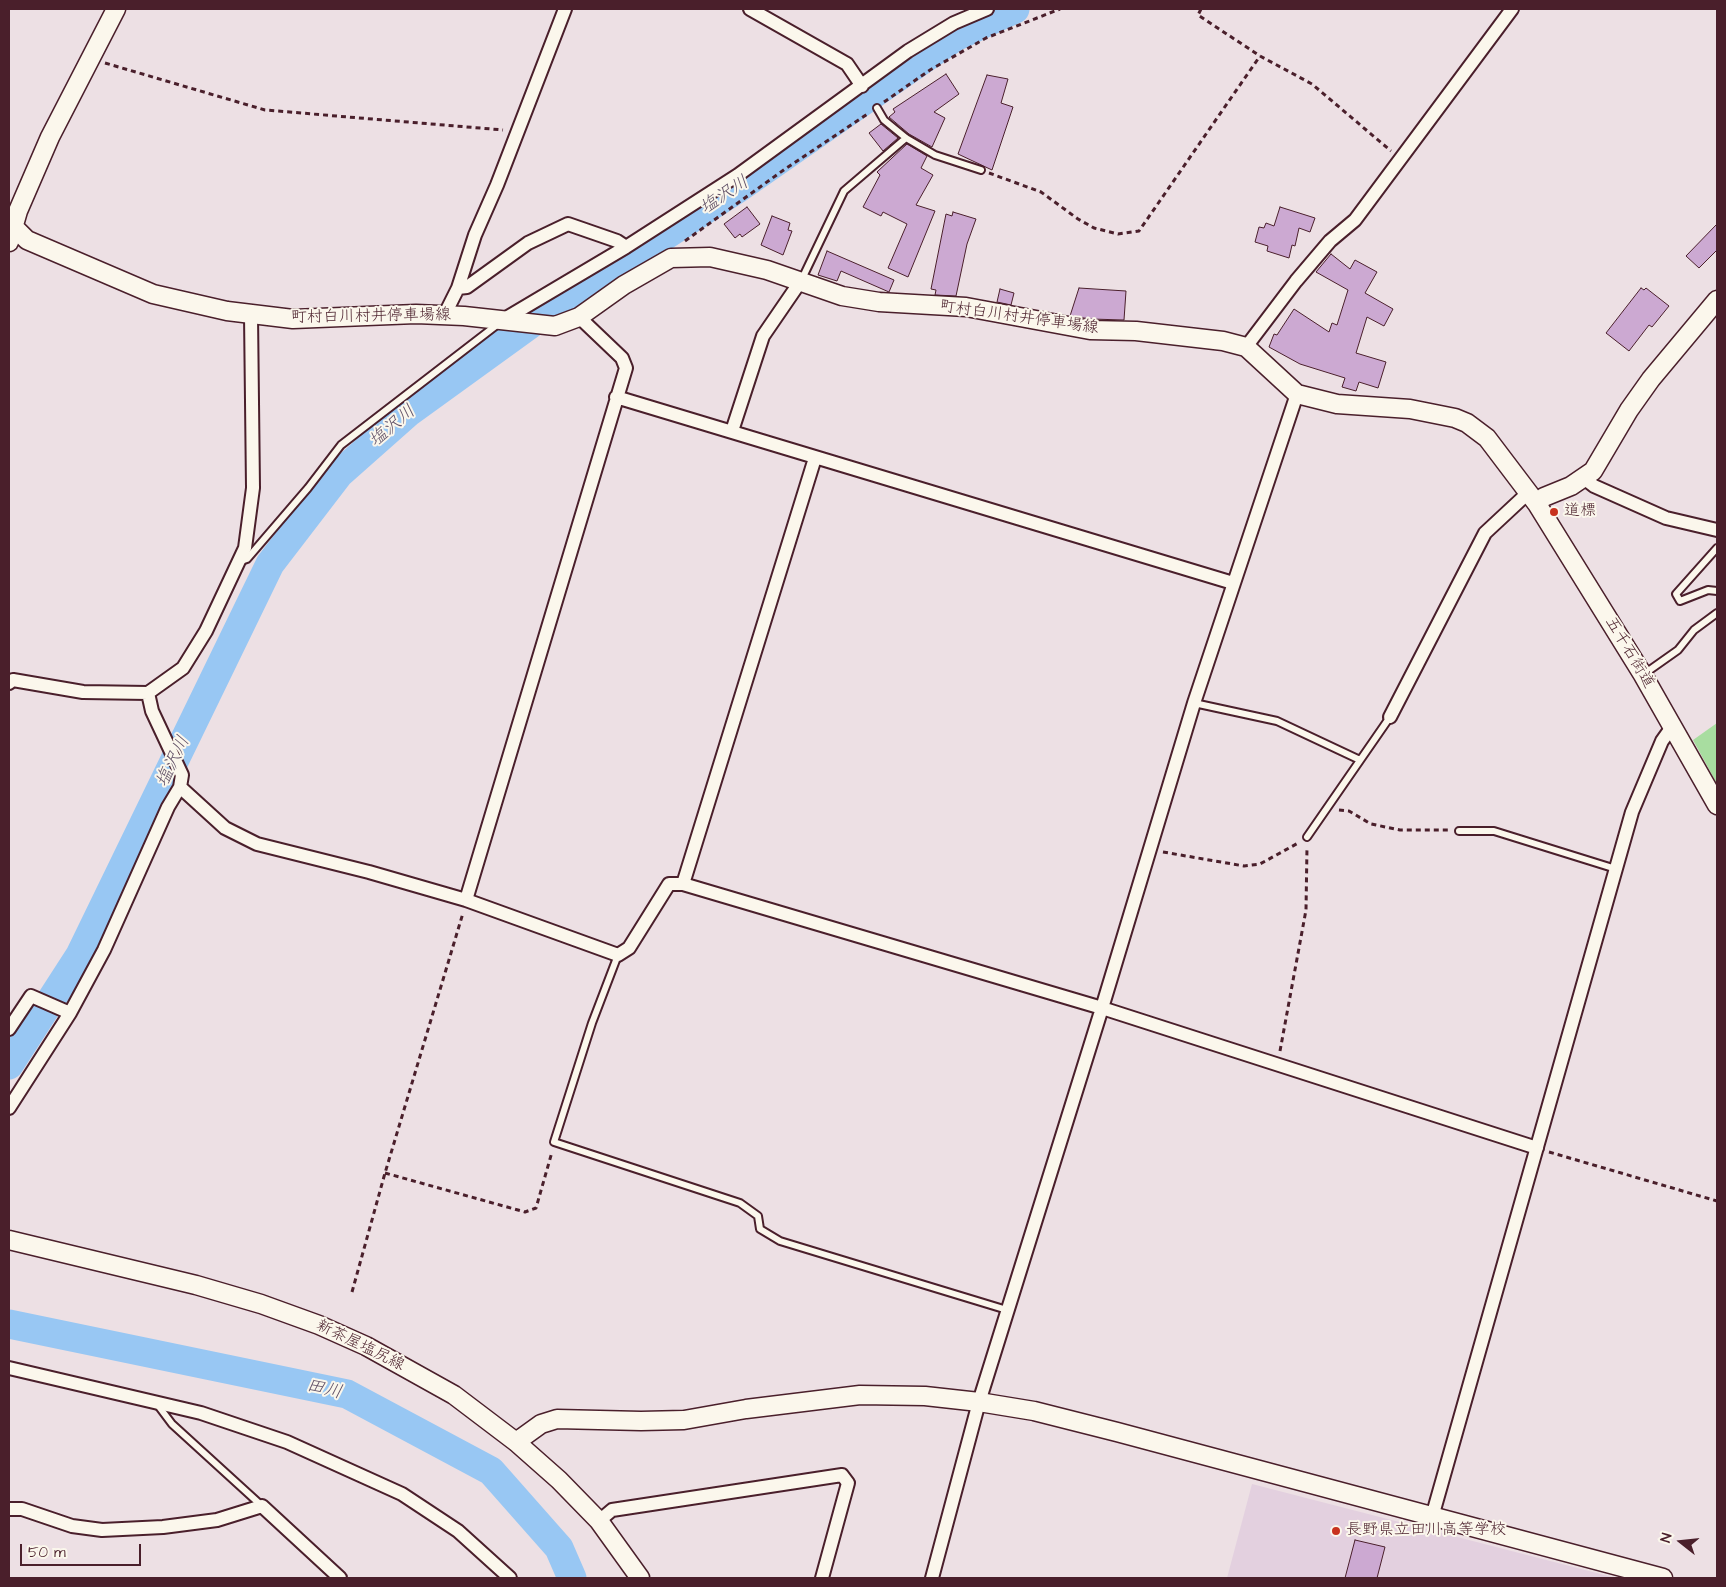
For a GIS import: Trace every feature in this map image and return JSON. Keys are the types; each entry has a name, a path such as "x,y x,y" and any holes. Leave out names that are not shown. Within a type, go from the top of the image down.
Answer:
{"main road":[{"path":"10,231 50,137 116,9"},
{"name":"町村白川村井停車場線","path":"10,231 35,244 153,294 189,304 251,315 303,319 416,314 555,326 579,317 624,285 671,258 710,257 767,270 842,296 880,302 966,307 1090,330 1182,336 1246,347"},
{"path":"1246,347 1297,394 1337,404 1410,409 1455,418 1467,423 1487,438 1533,498 1571,486 1585,479 1593,471 1629,410 1651,379 1717,300"},
{"name":"五千石街道","path":"1533,498 1643,675 1717,804"},
{"name":"新茶屋塩尻線","path":"9,1240 196,1285 261,1304 319,1325 366,1346 454,1395 516,1442 559,1480 599,1520 640,1578"},
{"path":"516,1442 541,1424 557,1418 641,1421 684,1420 746,1409 860,1395 925,1396 979,1402 1034,1411 1663,1578"}],"street":[{"path":"444,316 458,288 475,235 565,9"},
{"path":"750,9 847,64 862,86"},
{"path":"506,321 738,175 908,51 954,23 987,9"},
{"path":"1246,347 1330,240 1355,220 1512,9"},
{"path":"458,288 467,287 528,243 568,224 617,241 626,247"},
{"path":"732,431 763,336 800,282"},
{"path":"9,683 13,680 83,692 148,693 183,668 206,631 245,548 253,488 251,315"},
{"path":"466,900 626,368 622,358 579,317"},
{"path":"932,1578 979,1402 1102,1008 1194,703 1297,394"},
{"path":"616,397 1233,583"},
{"path":"683,884 815,458"},
{"path":"1585,479 1594,486 1666,518 1717,530"},
{"path":"1390,717 1485,533 1533,498"},
{"path":"148,693 152,711 181,781 225,828 257,844 369,872 466,900 618,955 629,948 669,884 683,884 1102,1008 1537,1148"},
{"path":"1432,1517 1632,812 1662,740 1672,727"},
{"path":"9,1108 70,1013 104,950 181,781"},
{"path":"9,1029 31,996 70,1013"},
{"path":"9,1368 201,1413 287,1442 402,1494 458,1531 510,1578"},
{"path":"599,1520 612,1510 842,1475 848,1483 822,1578"},
{"path":"9,1509 22,1509 72,1526 102,1530 163,1527 217,1520 262,1506 340,1578"}],"lane":[{"path":"877,108 884,120 906,138 935,155 981,170"},
{"path":"800,282 844,191 906,138"},
{"path":"240,561 246,559 253,552 342,445 506,321"},
{"path":"1717,548 1676,594 1680,601 1708,590 1717,591"},
{"path":"1643,675 1678,650 1694,630 1717,613"},
{"path":"1194,703 1277,721 1360,760"},
{"path":"1307,837 1390,717"},
{"path":"1459,830 1494,831 1616,869"},
{"path":"618,955 592,1023 554,1142 740,1202 758,1216 760,1229 780,1241 1008,1310"},
{"path":"156,1403 172,1424 262,1506"}],"path":[{"path":"671,258 678,246 785,169 930,70 986,38 1060,9"},
{"path":"1201,9 1198,15 1260,56 1312,84 1401,160"},
{"path":"981,170 1041,192 1078,219 1094,228 1118,234 1139,231 1260,56"},
{"path":"90,59 265,110 516,133"},
{"path":"1328,808 1349,811 1371,824 1400,830 1459,830"},
{"path":"1150,850 1244,866 1260,864 1285,852 1307,837"},
{"path":"1277,1065 1306,910 1307,837"},
{"path":"352,1292 384,1173 466,900"},
{"path":"384,1173 526,1212 536,1208 554,1142"},
{"path":"1537,1148 1717,1201"}],"shaded area":[{"name":"長野県立田川高等学校","path":"1252,1484 1616,1578 1227,1578"}],"green space":[{"path":"1717,723 1717,784 1693,740"}],"building":[{"path":"946,74 959,94 934,112 945,118 932,147 909,134 889,117 895,112 893,109"},
{"path":"987,75 1008,79 1001,103 1013,107 992,170 958,154"},
{"path":"881,124 898,138 883,151 869,133"},
{"path":"907,144 927,156 921,168 933,175 916,205 935,211 908,277 888,268 907,224 883,212 881,216 863,207 880,175 877,172"},
{"path":"747,207 760,224 742,237 740,234 735,238 724,224"},
{"path":"1280,207 1315,218 1310,232 1299,228 1295,246 1292,245 1289,258 1267,251 1268,246 1255,242 1259,227 1264,228 1266,223 1274,226"},
{"path":"953,212 976,219 967,244 956,296 935,295 936,290 931,289 946,214 952,216"},
{"path":"772,216 790,223 788,230 792,231 783,255 761,245"},
{"path":"1717,224 1717,250 1699,268 1686,256"},
{"path":"827,251 894,280 889,292 841,271 837,281 818,275"},
{"path":"1331,254 1350,269 1355,260 1377,272 1365,293 1393,309 1384,326 1367,317 1356,353 1386,362 1378,388 1359,382 1356,391 1342,387 1345,378 1300,364 1269,347 1274,334 1277,335 1294,309 1329,332 1332,323 1337,325 1348,290 1316,272"},
{"path":"1079,288 1126,291 1124,320 1070,316"},
{"path":"1641,288 1644,290 1646,288 1669,306 1652,327 1649,325 1629,351 1606,333"},
{"path":"1000,289 1014,293 1011,305 997,302"},
{"path":"1355,1540 1385,1547 1377,1578 1345,1578"}],"waterway":[{"name":"塩沢川","path":"9,1065 80,955 270,564 339,474 409,412 550,310 737,189 955,37 1015,9"},
{"name":"田川","path":"9,1324 347,1394 491,1471 559,1548 572,1578"}],"place":[{"name":"道標","path":"1554,512"},
{"name":"長野県立田川高等学校","path":"1336,1531"}]}
